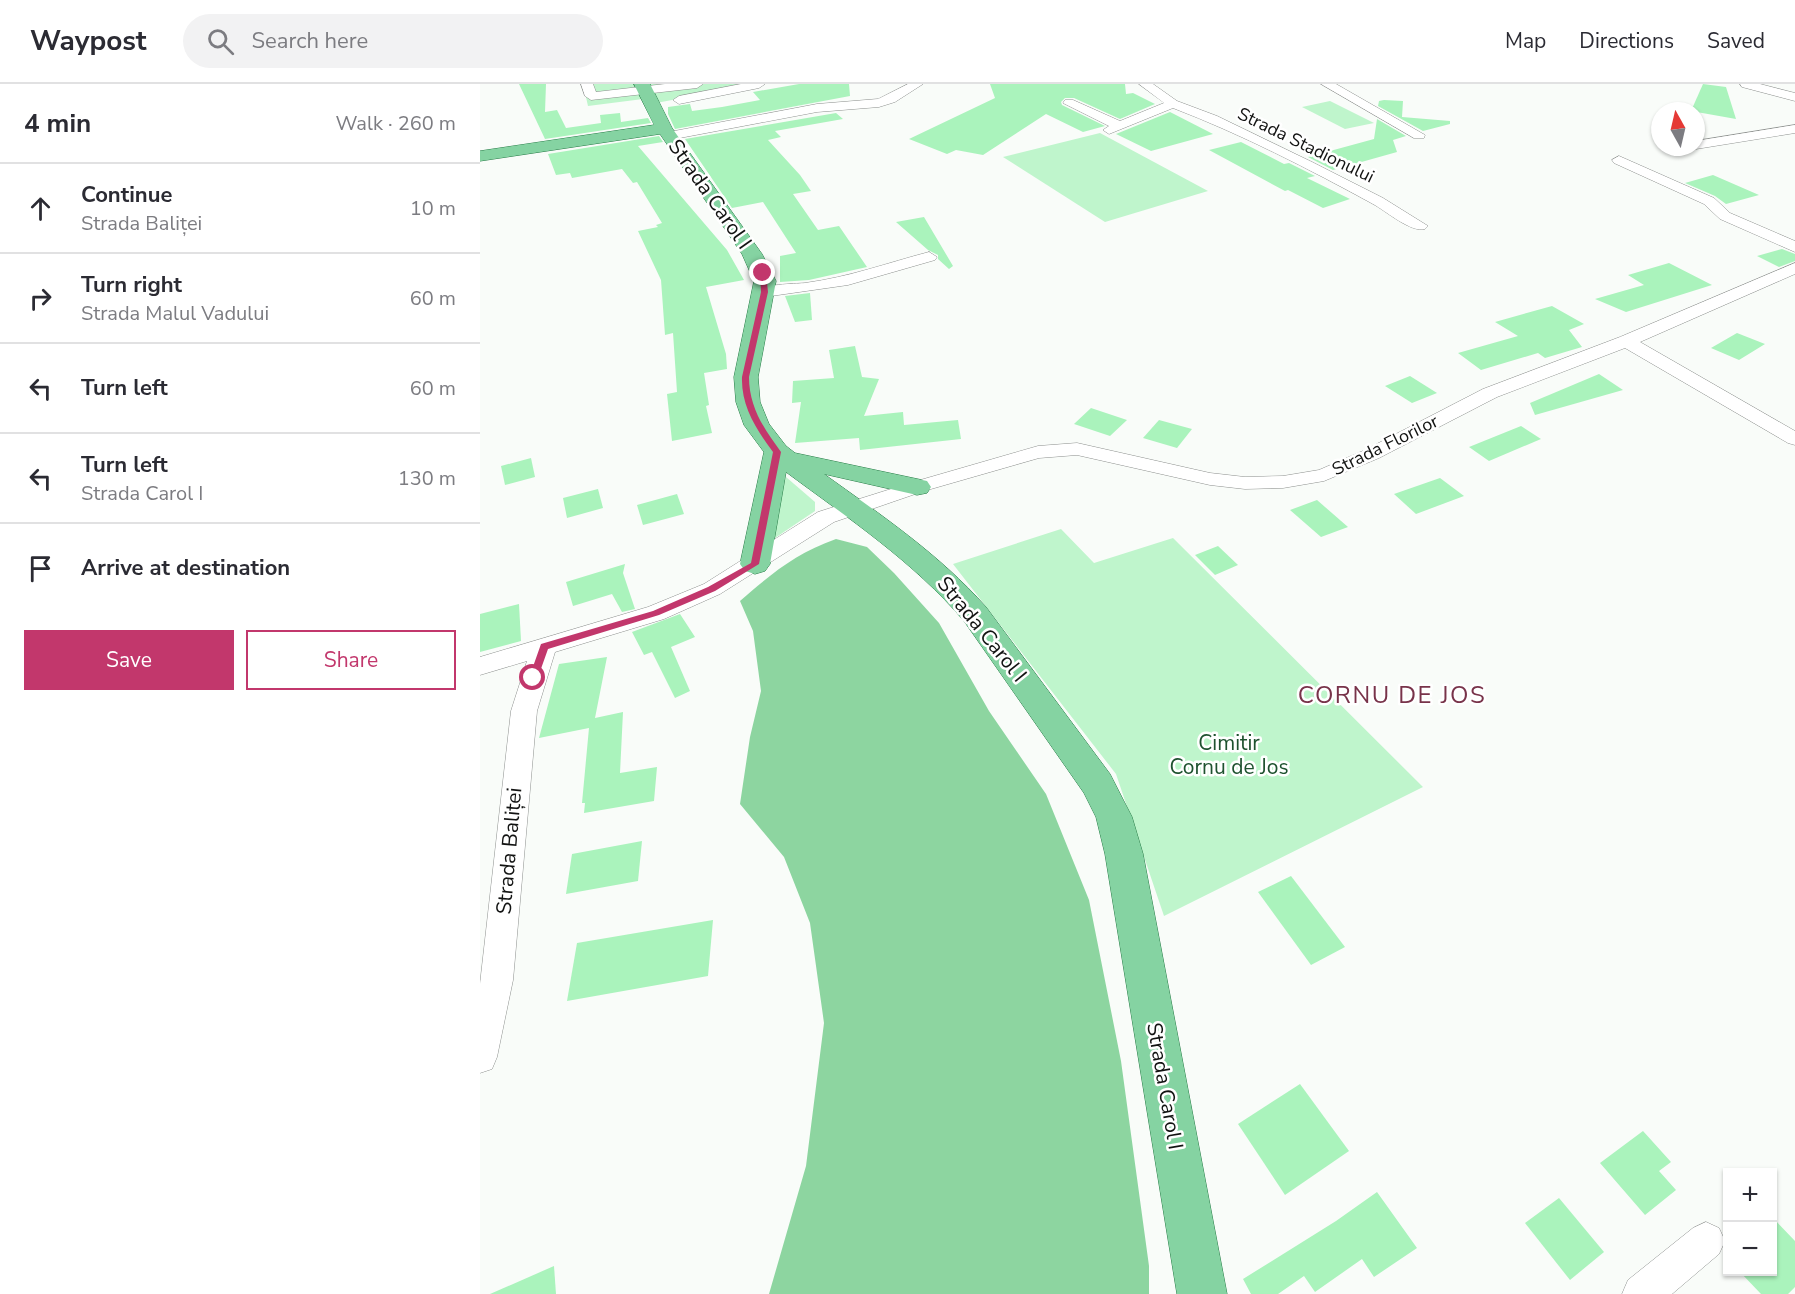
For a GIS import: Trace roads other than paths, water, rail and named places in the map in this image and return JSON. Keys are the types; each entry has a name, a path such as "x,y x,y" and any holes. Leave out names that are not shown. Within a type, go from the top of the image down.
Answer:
{"main road":[{"path":"646,93 666,132"},
{"name":"Strada Carol I","path":"480,156 666,132 753,254 763,273 765,292 745,390 757,425 777,452 929,566 956,592 1078,755 1097,784 1114,817 1124,854 1202,1294"},
{"path":"755,564 777,452 826,468 917,486"}],"street":[{"path":"587,84 591,96 610,87 646,93 759,84"},
{"path":"666,132 817,108 879,103 917,84"},
{"name":"Strada Stadionului","path":"1145,84 1173,104 1213,119 1307,165 1378,201 1420,226"},
{"path":"1327,84 1419,135"},
{"path":"1746,84 1795,97"},
{"path":"646,93 690,87"},
{"path":"1069,103 1114,128 1173,104"},
{"path":"1705,144 1795,129"},
{"path":"1619,160 1709,201 1725,216 1795,247"},
{"path":"765,292 819,287 860,279 896,270 929,257"},
{"name":"Strada Florilor","path":"480,666 656,613 711,589 755,564 794,536 826,517 917,486 1057,449 1083,450 1210,479 1245,483 1283,482 1324,475 1372,454 1490,393 1626,341 1795,268"},
{"path":"1626,341 1795,439"},
{"name":"Strada Baliței","path":"480,1057 497,980 524,711 544,647"},
{"path":"1642,1294 1706,1241"}],"district":[{"name":"CORNU DE JOS","path":"1392,695"}],"park label":[{"name":"Cimitir Cornu de Jos","path":"1229,755"}]}
